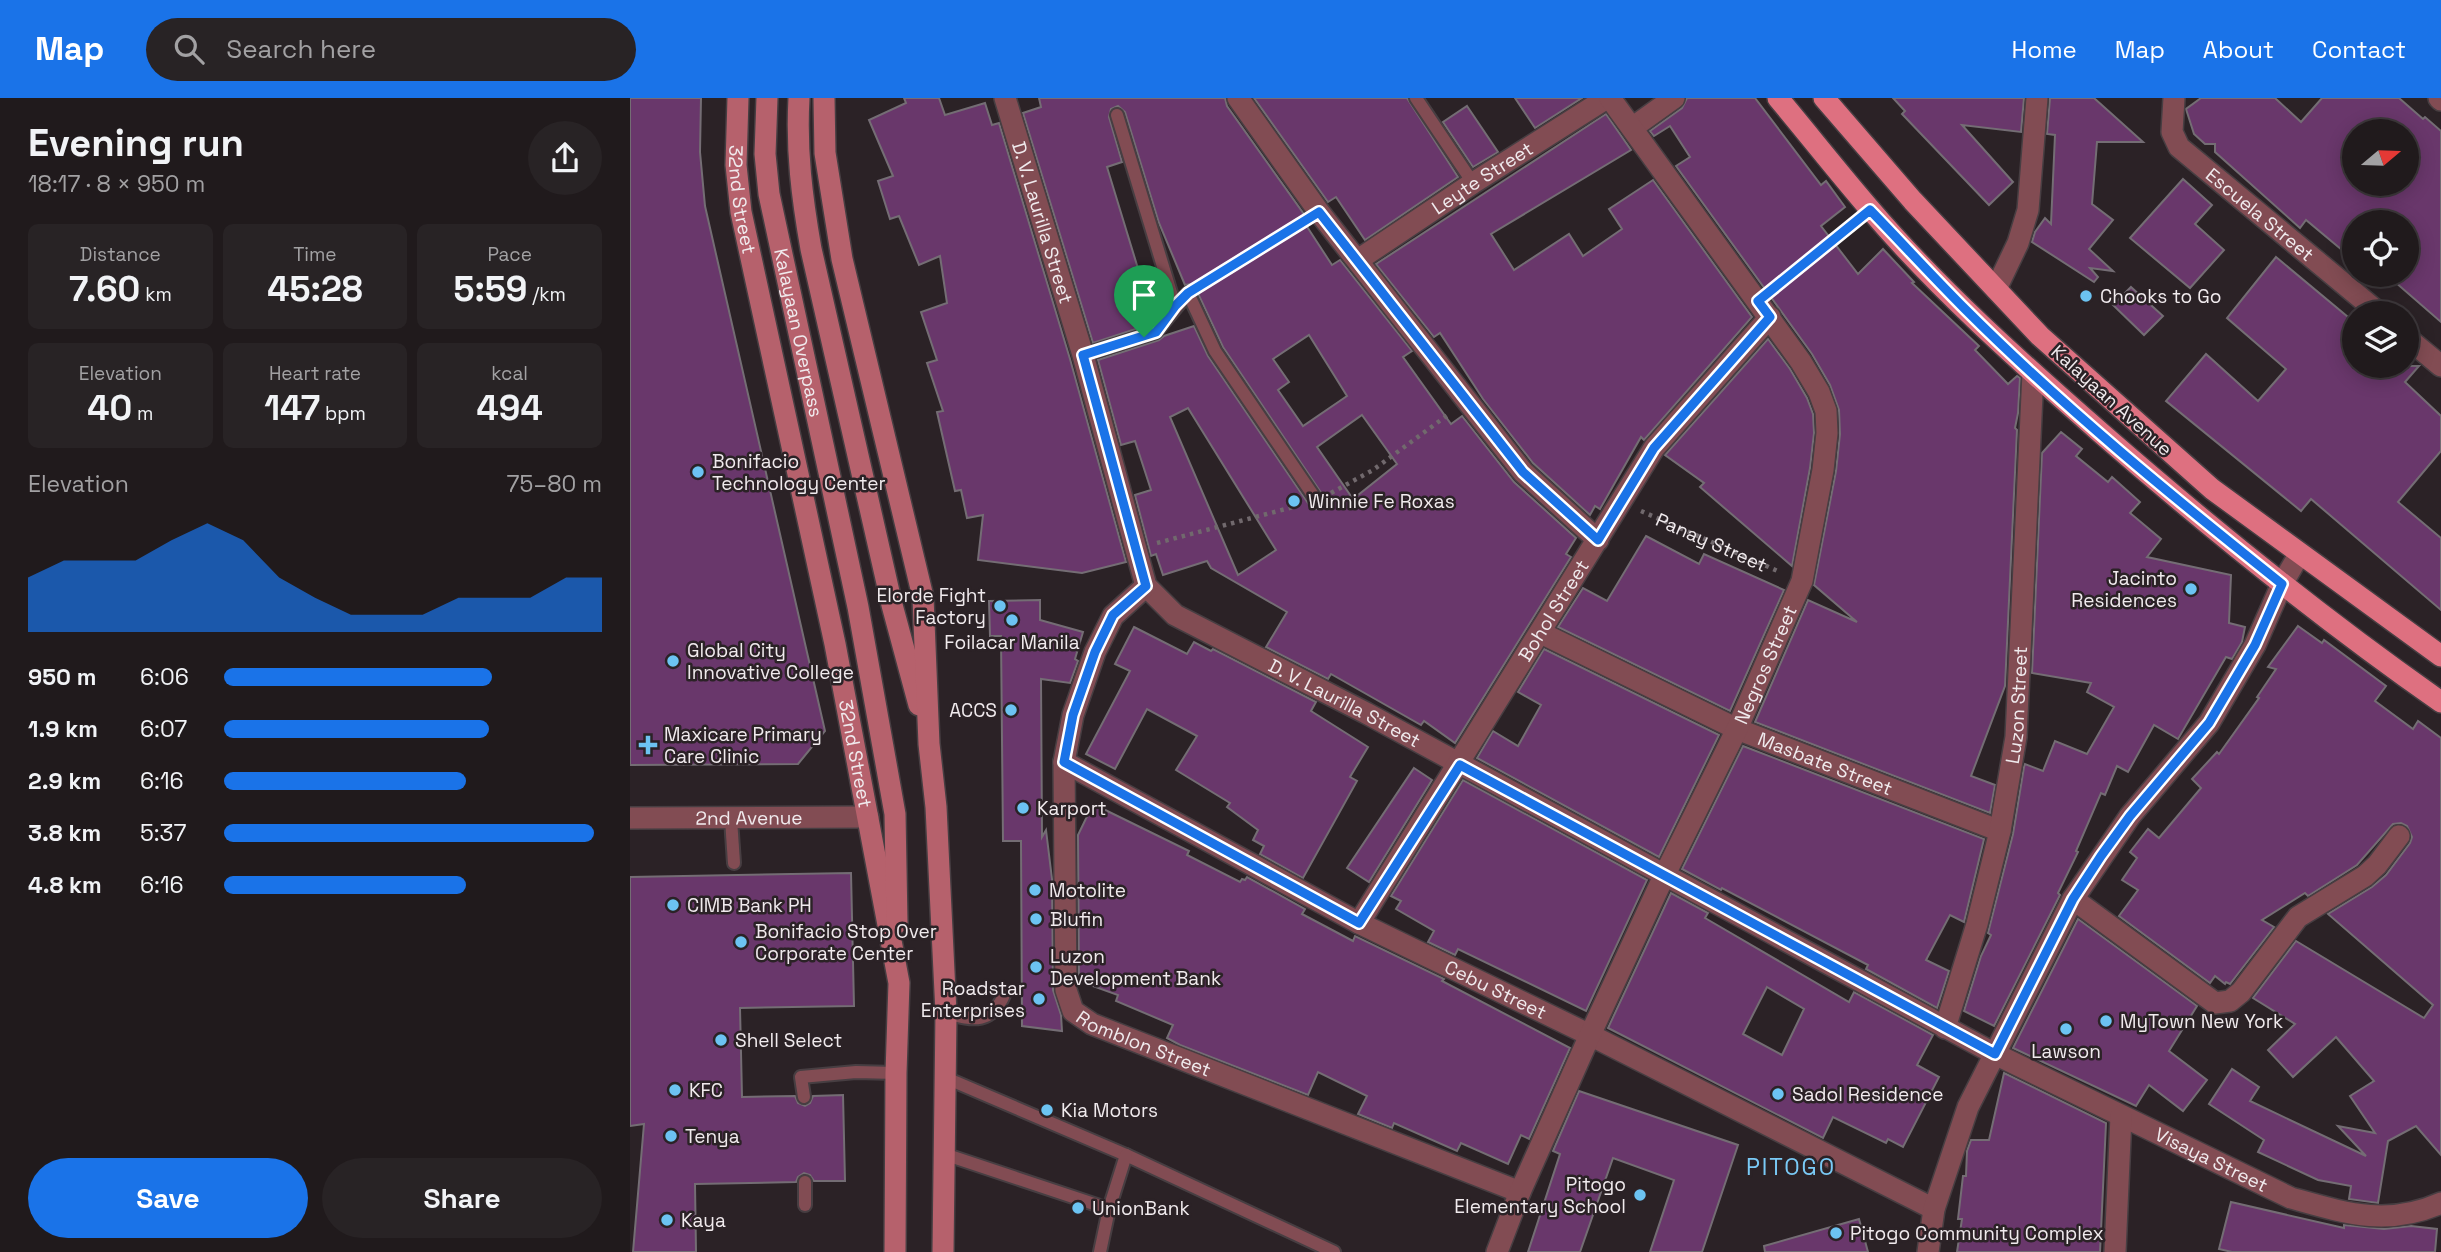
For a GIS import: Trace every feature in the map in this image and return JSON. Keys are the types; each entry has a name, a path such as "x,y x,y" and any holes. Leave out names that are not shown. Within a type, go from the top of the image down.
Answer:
{"main road":[{"name":"32nd Street","path":"738,98 736,165 741,212 835,644 899,983 895,1252"},
{"name":"Kalayaan Overpass","path":"767,98 765,154 769,194 858,607 895,814 899,983"},
{"name":"Kalayaan Overpass","path":"799,98 798,153 811,249 892,604 929,744"},
{"path":"824,98 825,153 842,259 923,597 929,744 936,807 946,1013 943,1252"},
{"name":"Kalayaan Avenue","path":"1778,98 1870,210 1965,309 2033,373 2188,509 2282,584 2441,702"},
{"name":"Kalayaan Avenue","path":"1824,98 1913,201 2040,336 2212,489 2441,656"}],"street":[{"name":"D. V. Laurilla Street","path":"1005,98 1083,355 1146,586 1175,615 1366,713 1995,1054"},
{"path":"1238,98 1319,212 1523,472 1598,540"},
{"name":"Leyte Street","path":"1358,260 1473,183 1609,98"},
{"name":"Negros Street","path":"1497,1252 1520,1192 1590,1035 1664,876 1737,729 1802,581 1823,470 1827,433 1826,411 1819,392 1801,362 1609,98"},
{"path":"1632,128 1674,98"},
{"path":"1996,289 2018,243 2028,210 2037,98"},
{"name":"Escuela Street","path":"2174,98 2172,132 2179,147 2365,301"},
{"name":"Bohol Street","path":"1359,923 1460,765 1654,448 1764,309"},
{"path":"2419,348 2441,366"},
{"name":"Luzon Street","path":"1945,1028 1977,923 2000,831 2016,737 2033,373"},
{"path":"1928,1252 1934,1209 1968,1107 2073,899 2130,816 2209,723 2255,645 2282,584 2299,555"},
{"name":"Romblon Street","path":"1146,586 1113,615 1095,652 1073,715 1064,762 1066,990 1073,1011 1092,1024 1520,1192"},
{"name":"Masbate Street","path":"1541,633 1737,729 2000,831"},
{"name":"Cebu Street","path":"1064,762 1359,923 1590,1035 1934,1209"},
{"name":"2nd Avenue","path":"630,818 867,817"},
{"path":"2073,899 2216,1003 2230,1001 2241,992 2298,917 2365,876 2399,836"},
{"name":"Visaya Street","path":"1995,1054 2291,1198 2329,1209 2375,1217 2414,1212 2441,1203"},
{"path":"2115,1252 2121,1116"}],"lane":[{"path":"1416,98 1473,183"},
{"path":"1117,115 1175,306"},
{"path":"1083,355 1156,332 1188,293 1215,351 1317,501"},
{"path":"731,819 734,863"},
{"path":"946,1013 970,1020 991,1014 1000,1006 1005,993"},
{"path":"804,1097 802,1077 856,1072 896,1073"},
{"path":"946,1078 1126,1155 1334,1252"},
{"path":"944,1154 1109,1209"},
{"path":"1100,1252 1109,1209 1126,1155"},
{"path":"805,1182 805,1205"}],"path":[{"path":"1764,309 1870,210"},
{"path":"1188,293 1319,212"},
{"name":"Panay Street","path":"1620,503 1802,581"}],"building":[{"name":"Bonifacio Technology Center","path":"630,98 701,98 700,152 705,206 825,731 798,764 630,765"},
{"path":"904,98 939,98 945,115 985,103 992,125 999,123 1070,359 1126,562 1082,573 978,560 983,515 967,518 961,490 955,491 937,412 943,411 927,363 937,360 921,312 947,303 940,256 919,265 899,216 890,219 878,181 893,176 869,120 906,103"},
{"path":"1039,98 1225,98 1227,106 1306,217 1302,219 1332,265 1340,260 1412,351 1403,357 1451,424 1462,416 1514,482 1576,538 1566,554 1571,557 1455,743 1424,721 1421,725 1331,674 1328,679 1266,647 1287,612 1211,568 1207,561 1163,575 1156,554 1151,556 1135,495 1151,490 1135,441 1121,445 1098,360 1194,326 1208,356 1310,506 1321,509 1326,500 1223,347 1196,289 1190,284 1185,285 1159,223 1125,112 1118,106 1111,109 1109,117 1122,162 1107,167 1154,321 1093,343 1023,113 1041,107","holes":["1309,335 1347,396 1303,426 1278,390 1289,382 1273,359","1188,408 1276,550 1238,575 1170,417","1362,415 1397,464 1353,499 1317,447"]},
{"path":"1254,98 1407,98 1458,177 1365,240 1336,197 1328,202"},
{"path":"1515,98 1582,98 1535,128"},
{"path":"1687,98 1755,98 1821,185 1826,181 1845,207 1821,226 1858,274 1883,249 1914,282 1912,283 1979,346 1975,350 2008,384 2017,376 2020,378 2015,428 2005,686 1971,776 1995,785 1990,813 1755,722 1808,600 1857,622 1814,585 1836,471 1840,434 1839,410 1830,385 1812,354 1676,166 1690,157 1670,126 1654,136 1650,131 1682,108"},
{"path":"1893,98 2024,98 2021,132 1962,125 2013,182 1989,205 1902,114 1905,111"},
{"path":"2050,98 2094,98 2143,142 2097,142 2092,204 2113,220 2089,249 2113,271 2090,268 2098,277 2094,282 2032,242 2035,232 2045,218 2051,224 2055,135 2047,134"},
{"path":"2201,98 2275,98 2301,122 2322,98 2399,98 2423,119 2425,117 2441,131 2441,322 2401,287 2419,287 2419,210 2342,210 2342,250 2306,220 2300,228 2215,152 2215,144 2205,144 2194,134 2186,109"},
{"path":"1467,106 1498,152 1473,167 1443,122"},
{"path":"1606,114 1631,150 1491,234 1514,270 1569,234 1583,256 1622,229 1609,209 1653,180 1752,317 1644,440 1641,437 1600,509 1595,506 1590,515 1533,463 1483,399 1440,333 1434,337 1376,264"},
{"path":"2183,179 2212,205 2195,224 2224,250 2190,288 2130,238"},
{"path":"2276,257 2342,312 2342,378 2408,378 2405,382 2441,416 2441,451 2398,502 2441,538 2441,610 2311,499 2301,511 2166,401 2206,354 2258,401 2286,369 2227,318"},
{"path":"2131,287 2163,316 2144,335 2113,305"},
{"path":"1768,339 1790,369 1813,414 1810,468 1792,566 1700,487 1704,483 1665,455"},
{"path":"2061,432 2082,449 2076,456 2108,482 2112,477 2140,502 2130,513 2161,539 2147,557 2231,575 2229,623 2245,627 2242,642 2232,659 2226,657 2178,739 2154,725 2128,772 2117,766 2105,795 2101,793 2076,851 2078,852 2058,893 2060,895 1994,1026 1964,1011 1981,956 1991,935 1988,933 2013,834 2025,764 2043,771 2055,741 2087,754 2114,707 2087,692 2091,683 2032,673 2042,453"},
{"path":"1646,536 1699,564 1704,554 1784,590 1730,711 1558,627 1583,588 1607,601"},
{"name":"Karport","path":"1040,600 1040,620 1083,632 1075,659 1078,661 1070,683 1041,679 1042,837 1046,830 1052,879 1053,990 1061,1015 1062,1031 1022,1026 1021,841 1003,841 1001,636 990,636 989,601"},
{"path":"2298,626 2322,643 2324,640 2386,686 2375,701 2413,729 2418,721 2441,738 2441,1155 2416,1126 2388,1141 2378,1203 2349,1199 2351,1186 2318,1180 2258,1152 2264,1140 2209,1104 2232,1069 2259,1087 2250,1101 2366,1156 2338,1126 2375,1133 2350,1096 2374,1081 2336,1037 2293,1077 2268,1050 2295,1024 2253,998 2296,941 2424,1018 2433,1005 2328,914 2372,887 2386,875 2410,843 2412,837 2407,826 2401,823 2393,824 2357,865 2308,896 2305,893 2262,920 2274,927 2230,984 2225,984 2215,976 2210,983 2119,916 2138,890 2122,880 2137,858 2130,852 2148,829 2159,838 2201,788 2192,779 2217,752 2219,754 2259,698 2257,697 2276,669 2268,667"},
{"path":"1134,627 1187,654 1194,642 1211,651 1213,649 1316,702 1311,711 1368,747 1350,777 1357,781 1303,878 1260,854 1264,846 1253,840 1258,830 1227,807 1230,803 1176,770 1197,736 1147,709 1115,769 1086,754 1130,671 1115,664"},
{"path":"1544,649 1719,735 1659,857 1477,758 1493,731 1518,746 1541,705 1518,692"},
{"path":"1743,746 1984,839 1964,922 1950,915 1926,960 1949,971 1937,1008 1866,969 1868,965 1682,869"},
{"path":"1414,768 1432,780 1369,882 1347,868"},
{"path":"1463,780 1647,880 1586,1011 1458,949 1455,955 1428,942 1434,931 1396,909 1401,901 1391,896"},
{"path":"1093,804 1189,851 1187,855 1240,882 1247,877 1305,909 1302,914 1353,941 1355,936 1444,979 1442,981 1570,1048 1529,1139 1521,1135 1508,1164 1461,1143 1457,1151 1394,1123 1392,1128 1358,1114 1367,1096 1318,1072 1308,1095 1180,1045 1167,1038 1173,1025 1116,1001 1118,995 1079,981 1078,835"},
{"path":"851,873 854,1006 740,1008 742,1097 795,1096 798,1103 805,1106 813,1096 843,1095 845,1181 814,1181 810,1175 804,1173 796,1182 695,1184 696,1252 633,1252 644,1124 630,1126 630,877"},
{"path":"1671,893 1708,913 1705,918 1849,1002 1854,992 1933,1035 1917,1065 1939,1077 1903,1147 1888,1139 1886,1143 1833,1117 1823,1138 1608,1028","holes":["1767,987 1804,1009 1782,1055 1743,1034"]},
{"name":"MyTown New York","path":"2078,919 2197,1006 2169,1051 2207,1080 2183,1111 2149,1085 2136,1106 2013,1048"},
{"path":"2004,1073 2106,1123 2100,1252 1957,1252 1962,1219 1958,1219 1963,1176 1966,1176 1967,1151 1971,1140 1989,1140"},
{"path":"1579,1091 1738,1145 1702,1252 1650,1252 1674,1180 1613,1158 1580,1252 1528,1252 1560,1154 1553,1151"},
{"path":"2231,1202 2344,1228 2344,1225 2384,1229 2411,1226 2437,1229 2435,1252 2232,1252 2219,1249"},
{"name":"Pitogo Community Complex","path":"1859,1219 1868,1252 1765,1252 1764,1246"}],"place":[{"name":"Chooks to Go","path":"2086,296"},
{"name":"Bonifacio Technology Center","path":"698,472"},
{"name":"Winnie Fe Roxas","path":"1294,501"},
{"name":"Jacinto Residences","path":"2191,589"},
{"name":"Elorde Fight Factory","path":"1000,606"},
{"name":"Foilacar Manila","path":"1012,620"},
{"name":"Global City Innovative College","path":"673,661"},
{"name":"ACCS","path":"1011,710"},
{"name":"Maxicare Primary Care Clinic","path":"648,745"},
{"name":"Karport","path":"1023,808"},
{"name":"Motolite","path":"1035,890"},
{"name":"CIMB Bank PH","path":"673,905"},
{"name":"Blufin","path":"1036,919"},
{"name":"Bonifacio Stop Over Corporate Center","path":"741,942"},
{"name":"Luzon Development Bank","path":"1036,967"},
{"name":"Roadstar Enterprises","path":"1039,999"},
{"name":"MyTown New York","path":"2106,1021"},
{"name":"Lawson","path":"2066,1029"},
{"name":"Shell Select","path":"721,1040"},
{"name":"KFC","path":"675,1090"},
{"name":"Sadol Residence","path":"1778,1094"},
{"name":"Kia Motors","path":"1047,1110"},
{"name":"Tenya","path":"671,1136"},
{"name":"Pitogo Elementary School","path":"1640,1195"},
{"name":"UnionBank","path":"1078,1208"},
{"name":"Kaya","path":"667,1220"},
{"name":"Pitogo Community Complex","path":"1836,1233"}],"district":[{"name":"PITOGO","path":"1791,1167"}],"route":[{"path":"1870,210 1965,309 2033,373 2188,509 2282,584 2255,645 2209,723 2130,816 2073,899 1995,1054 1460,765 1359,923 1064,762 1073,715 1095,652 1113,615 1146,586 1083,355 1144,337 1156,332 1188,293 1319,212 1523,472 1598,540 1654,448 1770,317 1758,301 1870,210"}]}
